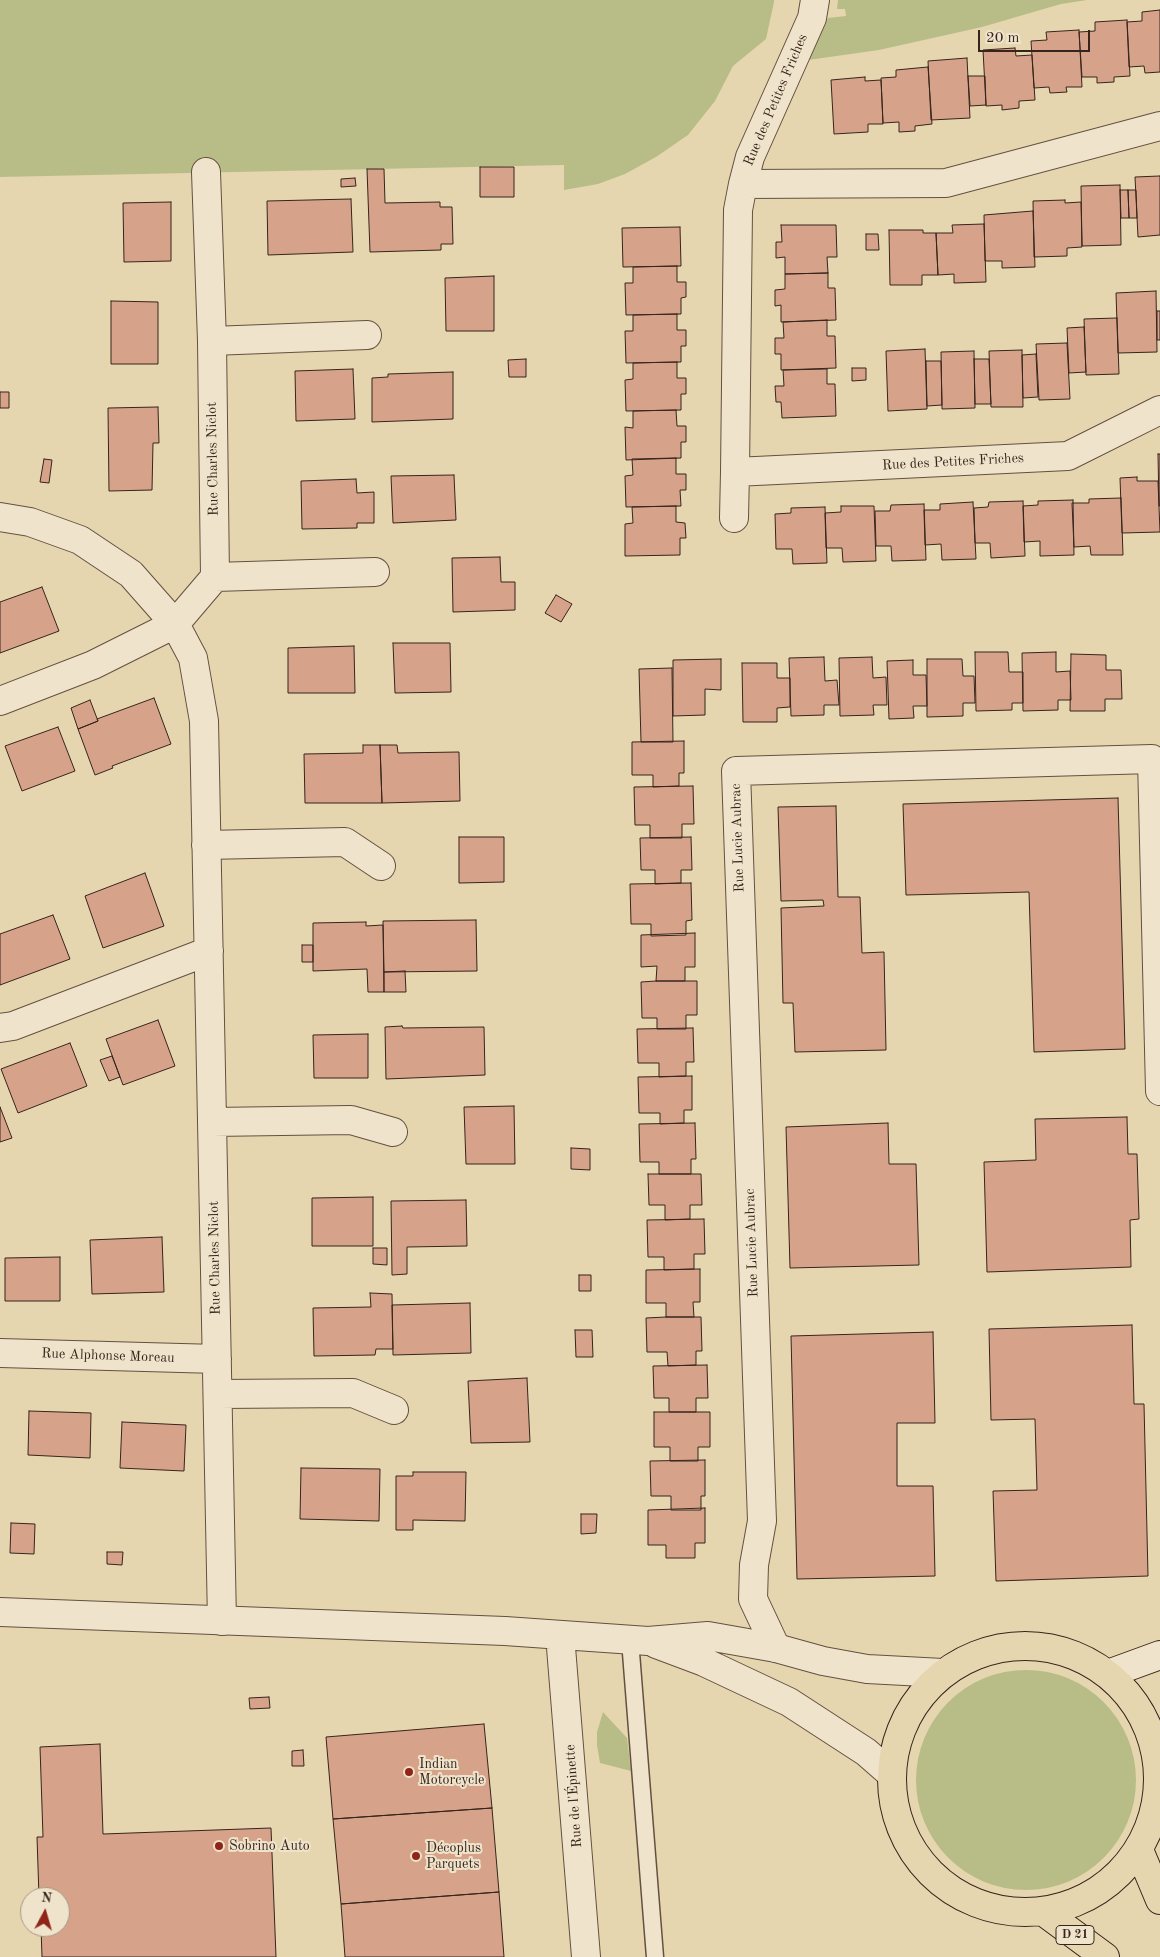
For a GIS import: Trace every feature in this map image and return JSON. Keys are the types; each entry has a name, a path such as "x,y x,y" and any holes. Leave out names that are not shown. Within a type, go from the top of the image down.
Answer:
{"main road":[{"path":"1008,1646 1044,1646 1078,1656 1108,1674 1129,1694 1158,1743 1158,1800 1151,1826 1139,1850 1113,1880 1080,1901 1044,1912 1009,1912 977,1904 949,1889 924,1868 906,1841 894,1810 890,1773 894,1748 905,1719 921,1694 943,1673 974,1656 1008,1646"},
{"path":"1139,1850 1160,1900"},
{"name":"D 21","path":"1044,1912 1105,1957"}],"street":[{"name":"Rue des Petites Friches","path":"734,518 738,210 750,157 814,9"},
{"name":"Rue des Petites Friches","path":"743,184 946,183 1160,126"},
{"name":"Rue Charles Niclot","path":"206,172 212,341 215,577"},
{"path":"212,341 367,335"},
{"name":"Rue des Petites Friches","path":"735,472 1068,456 1160,410"},
{"name":"Rue Charles Niclot","path":"0,518 30,522 80,540 131,574 175,624 193,658 204,720 222,1621"},
{"path":"0,701 93,665 175,624 215,577 374,572"},
{"name":"Rue Lucie Aubrac","path":"776,1648 753,1599 754,1565 762,1521 736,771 1152,759 1160,1091"},
{"path":"206,845 345,842 381,866"},
{"path":"0,1028 13,1026 209,951"},
{"path":"212,1122 351,1120 393,1132"},
{"name":"Rue Alphonse Moreau","path":"0,1353 217,1359"},
{"path":"218,1394 353,1393 394,1410"},
{"path":"0,1612 495,1631 639,1640 708,1636 776,1648 823,1661 867,1669 943,1673"},
{"name":"Rue de l'Épinette","path":"560,1635 586,1957"},
{"path":"639,1640 704,1662 789,1702 866,1752 890,1773"},
{"path":"1108,1674 1159,1651"}],"lane":[{"path":"639,1640 655,1957"}],"green space":[{"path":"0,0 774,0 774,2 766,39 733,66 715,101 688,135 656,157 625,174 598,184 564,190 564,165 0,177"},
{"path":"838,0 1087,0 1061,4 982,27 879,50 808,60 828,18 846,16 845,9 837,9"},
{"path":"1015,1670 1037,1670 1068,1678 1087,1688 1104,1702 1118,1719 1128,1738 1136,1769 1136,1791 1128,1822 1118,1841 1104,1858 1087,1872 1068,1882 1037,1890 1015,1890 984,1882 974,1877 956,1865 941,1850 924,1822 916,1791 916,1769 924,1738 929,1728 941,1710 956,1695 984,1678"},
{"path":"603,1712 627,1738 631,1771 600,1763 597,1732"}],"building":[{"path":"1160,10 1160,72 1145,73 1144,66 1129,67 1127,22 1142,21 1142,12"},
{"path":"1127,20 1130,76 1114,77 1114,82 1097,83 1097,77 1082,77 1079,32 1095,31 1095,22"},
{"path":"1079,30 1082,87 1066,87 1067,92 1050,93 1049,87 1034,88 1031,41 1047,40 1046,32"},
{"path":"1015,48 1016,56 1032,55 1035,100 1019,101 1019,108 1002,110 1002,105 986,106 983,50"},
{"path":"967,58 970,118 931,120 928,61"},
{"path":"928,67 932,124 915,126 915,131 899,132 899,122 883,123 881,78 896,77 896,70"},
{"path":"968,76 985,76 986,105 970,106"},
{"path":"865,77 865,81 881,80 883,124 868,124 868,132 834,134 831,80"},
{"path":"480,167 514,167 514,197 480,197"},
{"path":"367,169 384,169 385,203 440,202 440,207 452,207 453,244 441,244 441,250 370,252"},
{"path":"1160,176 1160,235 1138,237 1135,177"},
{"path":"355,178 356,186 341,187 341,179"},
{"path":"1120,185 1121,245 1082,246 1081,186"},
{"path":"1120,190 1128,190 1129,218 1121,218"},
{"path":"1128,190 1136,190 1137,218 1129,218"},
{"path":"351,199 353,252 268,255 267,201"},
{"path":"1065,200 1065,203 1081,202 1082,247 1067,248 1067,256 1034,257 1033,201"},
{"path":"171,202 171,261 124,262 123,203"},
{"path":"1033,211 1035,267 1002,268 1002,261 985,261 984,215"},
{"path":"984,224 986,282 954,283 954,274 938,275 936,233 953,233 952,225"},
{"path":"781,225 836,225 837,257 827,257 828,273 785,274 785,257 776,258 776,242 782,242"},
{"path":"680,227 681,266 623,267 622,228"},
{"path":"889,230 923,230 923,233 936,233 938,275 922,275 922,285 890,285"},
{"path":"866,234 878,234 879,250 866,250"},
{"path":"677,266 677,282 686,282 686,297 681,298 681,314 626,315 625,283 633,283 633,267"},
{"path":"828,273 828,288 835,288 836,320 781,322 781,305 775,306 775,290 785,289 785,274"},
{"path":"494,276 494,331 446,331 445,278"},
{"path":"1156,291 1157,352 1118,353 1116,293"},
{"path":"111,301 158,302 158,364 111,364"},
{"path":"1157,311 1160,311 1160,340 1157,340"},
{"path":"677,314 677,330 686,330 686,346 681,346 681,362 626,363 625,331 633,331 633,315"},
{"path":"1117,318 1119,374 1086,375 1084,319"},
{"path":"827,320 827,336 835,336 836,368 781,370 781,354 775,354 775,338 784,338 783,322"},
{"path":"1084,327 1086,372 1069,373 1067,328"},
{"path":"1067,343 1070,399 1039,400 1036,344"},
{"path":"925,349 927,409 888,411 886,351"},
{"path":"1022,350 1023,407 991,407 989,351"},
{"path":"974,351 975,408 942,409 941,352"},
{"path":"1036,354 1038,397 1023,398 1022,355"},
{"path":"526,359 526,377 509,377 508,360"},
{"path":"974,359 989,359 991,404 975,404"},
{"path":"926,361 941,361 942,405 927,406"},
{"path":"677,362 677,378 686,378 686,394 681,394 681,410 626,411 625,380 633,379 633,363"},
{"path":"852,368 866,368 866,380 852,381"},
{"path":"353,369 355,419 296,421 295,371"},
{"path":"827,369 827,384 835,384 836,416 782,418 781,402 776,402 775,386 784,386 783,370"},
{"path":"453,372 453,419 372,422 372,378 388,377 388,374"},
{"path":"0,392 9,392 9,408 0,408"},
{"path":"158,407 159,443 153,443 152,490 109,491 108,408"},
{"path":"676,410 677,426 686,426 686,442 681,442 681,458 626,460 625,427 633,428 633,411"},
{"path":"1158,454 1160,454 1160,506 1159,506"},
{"path":"676,458 676,474 686,474 686,490 680,490 681,506 626,507 625,476 633,475 632,459"},
{"path":"44,459 52,460 49,483 40,482"},
{"path":"454,475 456,520 393,523 391,476"},
{"path":"1137,477 1137,481 1158,481 1160,532 1122,533 1120,478"},
{"path":"356,479 357,493 374,492 374,523 357,523 357,528 302,529 301,481"},
{"path":"1121,498 1123,555 1091,555 1090,546 1074,547 1072,503 1089,503 1089,499"},
{"path":"1073,500 1074,555 1040,556 1040,541 1024,542 1023,506 1038,505 1038,501"},
{"path":"1023,501 1025,556 991,558 990,543 975,543 974,508 988,507 989,502"},
{"path":"973,502 976,559 942,560 941,544 925,545 924,510 940,510 940,504"},
{"path":"924,504 926,560 892,561 891,546 876,546 875,511 890,511 891,505"},
{"path":"676,506 676,522 685,523 686,538 680,538 680,555 625,556 625,524 633,523 632,507"},
{"path":"841,506 874,506 876,561 843,562 842,548 826,548 825,513 841,512"},
{"path":"825,507 827,563 793,564 792,549 776,549 775,514 791,513 791,508"},
{"path":"500,557 501,582 515,582 515,610 453,612 452,558"},
{"path":"42,587 59,631 0,653 0,602"},
{"path":"556,595 572,604 561,622 545,613"},
{"path":"393,643 450,643 451,692 395,693"},
{"path":"354,646 355,693 288,693 288,648"},
{"path":"975,652 1008,652 1009,672 1023,672 1023,703 1012,703 1012,710 976,711"},
{"path":"1056,652 1056,672 1070,671 1071,700 1058,700 1058,710 1023,711 1022,653"},
{"path":"1071,654 1106,655 1106,670 1121,670 1122,699 1105,699 1105,711 1070,711"},
{"path":"824,657 825,681 837,680 839,705 824,705 824,715 791,716 789,658"},
{"path":"872,657 873,678 886,677 887,705 873,705 874,715 840,716 839,658"},
{"path":"721,659 721,690 705,689 705,715 673,716 673,660"},
{"path":"927,659 962,659 963,676 974,676 975,703 963,703 963,716 927,717"},
{"path":"913,660 913,675 926,675 927,706 913,706 914,718 889,719 887,661"},
{"path":"742,663 777,663 777,678 790,678 790,707 777,708 777,722 743,722"},
{"path":"672,668 673,742 641,742 639,669"},
{"path":"154,698 171,744 112,766 113,768 95,775 78,729 98,721 97,719"},
{"path":"90,700 98,721 78,729 71,708"},
{"path":"58,727 75,771 22,791 5,746"},
{"path":"684,741 684,773 679,773 679,786 653,787 653,775 632,775 632,742"},
{"path":"363,745 380,745 382,803 305,803 304,754 363,753"},
{"path":"380,745 397,745 398,753 459,752 460,801 382,803"},
{"path":"693,786 694,824 682,824 682,838 650,838 650,825 635,825 634,787"},
{"path":"1118,798 1125,1049 1034,1052 1029,892 906,895 903,804"},
{"path":"836,806 838,897 860,897 862,953 884,952 886,1050 795,1052 793,1003 783,1003 781,908 824,906 823,900 781,901 778,807"},
{"path":"459,837 504,837 504,882 459,883"},
{"path":"691,837 692,870 681,870 681,883 655,884 655,870 641,870 640,838"},
{"path":"145,873 164,926 103,948 85,896"},
{"path":"691,883 692,920 686,921 686,935 651,936 651,924 631,924 630,884"},
{"path":"53,915 70,959 0,985 0,934"},
{"path":"476,920 477,971 384,972 383,921"},
{"path":"366,922 366,926 383,925 384,992 368,992 367,969 313,971 313,923"},
{"path":"695,933 695,967 685,967 685,981 656,981 657,966 641,967 641,935"},
{"path":"302,945 313,945 313,962 302,962"},
{"path":"405,971 406,992 384,992 384,972"},
{"path":"697,981 697,1015 686,1015 686,1029 657,1029 657,1018 642,1018 641,982"},
{"path":"158,1020 175,1066 123,1085 106,1039"},
{"path":"402,1026 403,1028 484,1027 485,1075 386,1079 385,1027"},
{"path":"693,1028 694,1062 686,1062 686,1076 659,1077 659,1063 638,1063 637,1029"},
{"path":"368,1034 368,1078 314,1078 313,1035"},
{"path":"70,1043 87,1086 18,1113 1,1069"},
{"path":"112,1056 120,1077 109,1081 100,1060"},
{"path":"692,1076 692,1110 684,1110 684,1123 660,1124 660,1113 639,1113 638,1077"},
{"path":"514,1106 515,1164 466,1164 464,1107"},
{"path":"0,1107 12,1138 0,1142"},
{"path":"1127,1117 1128,1154 1137,1154 1139,1219 1130,1220 1131,1267 987,1272 984,1162 1036,1160 1035,1119"},
{"path":"695,1123 696,1159 691,1159 691,1174 659,1174 659,1162 640,1162 639,1124"},
{"path":"888,1123 889,1164 916,1164 919,1265 790,1268 786,1127"},
{"path":"571,1148 590,1149 590,1170 571,1169"},
{"path":"648,1174 701,1174 702,1205 690,1205 690,1219 665,1220 665,1205 649,1205"},
{"path":"373,1197 373,1246 312,1246 312,1198"},
{"path":"466,1200 467,1246 407,1247 407,1274 392,1275 391,1201"},
{"path":"704,1219 705,1254 694,1254 694,1269 664,1270 664,1257 648,1257 647,1220"},
{"path":"162,1237 164,1292 92,1294 90,1240"},
{"path":"373,1248 387,1248 387,1265 373,1264"},
{"path":"60,1257 60,1301 5,1301 5,1258"},
{"path":"700,1269 700,1302 693,1302 694,1317 666,1317 666,1303 646,1303 646,1270"},
{"path":"579,1275 591,1275 591,1291 579,1291"},
{"path":"370,1293 392,1294 393,1349 376,1349 375,1355 314,1356 313,1308 371,1307"},
{"path":"470,1303 471,1353 393,1355 392,1305"},
{"path":"701,1317 702,1351 696,1351 696,1365 668,1366 667,1352 647,1352 646,1318"},
{"path":"1132,1325 1134,1404 1144,1404 1148,1576 996,1581 993,1491 1037,1490 1035,1419 991,1420 989,1329"},
{"path":"575,1330 592,1330 593,1357 576,1357"},
{"path":"933,1332 935,1423 897,1423 897,1486 933,1486 935,1576 797,1579 791,1336"},
{"path":"707,1365 708,1398 696,1398 696,1412 669,1412 669,1398 654,1398 653,1366"},
{"path":"527,1378 530,1442 471,1443 468,1381"},
{"path":"29,1411 91,1413 90,1458 28,1455"},
{"path":"654,1412 710,1412 710,1447 698,1447 698,1461 670,1461 670,1447 654,1447"},
{"path":"122,1422 186,1425 184,1471 120,1468"},
{"path":"705,1460 705,1496 701,1496 701,1510 671,1510 671,1496 651,1496 650,1461"},
{"path":"301,1468 380,1469 379,1521 300,1519"},
{"path":"413,1472 466,1472 465,1521 413,1520 413,1530 396,1530 396,1476 413,1476"},
{"path":"705,1508 705,1543 695,1543 695,1558 666,1558 666,1545 648,1545 648,1510"},
{"path":"581,1514 597,1514 596,1533 581,1534"},
{"path":"11,1523 35,1524 34,1554 10,1553"},
{"path":"107,1552 123,1552 122,1565 107,1564"},
{"path":"269,1697 270,1708 250,1709 249,1698"},
{"name":"Indian Motorcycle","path":"484,1724 492,1808 333,1819 326,1737"},
{"path":"100,1744 103,1834 271,1828 276,1957 42,1957 41,1937 70,1937 70,1887 39,1887 37,1837 43,1837 40,1747"},
{"path":"303,1750 304,1766 292,1766 292,1751"},
{"name":"Décoplus Parquets","path":"492,1808 499,1892 341,1904 333,1819"},
{"path":"499,1892 504,1957 345,1957 341,1904"}],"place":[{"name":"Indian Motorcycle","path":"409,1772"},
{"name":"Sobrino Auto","path":"219,1846"},
{"name":"Décoplus Parquets","path":"416,1856"}]}
